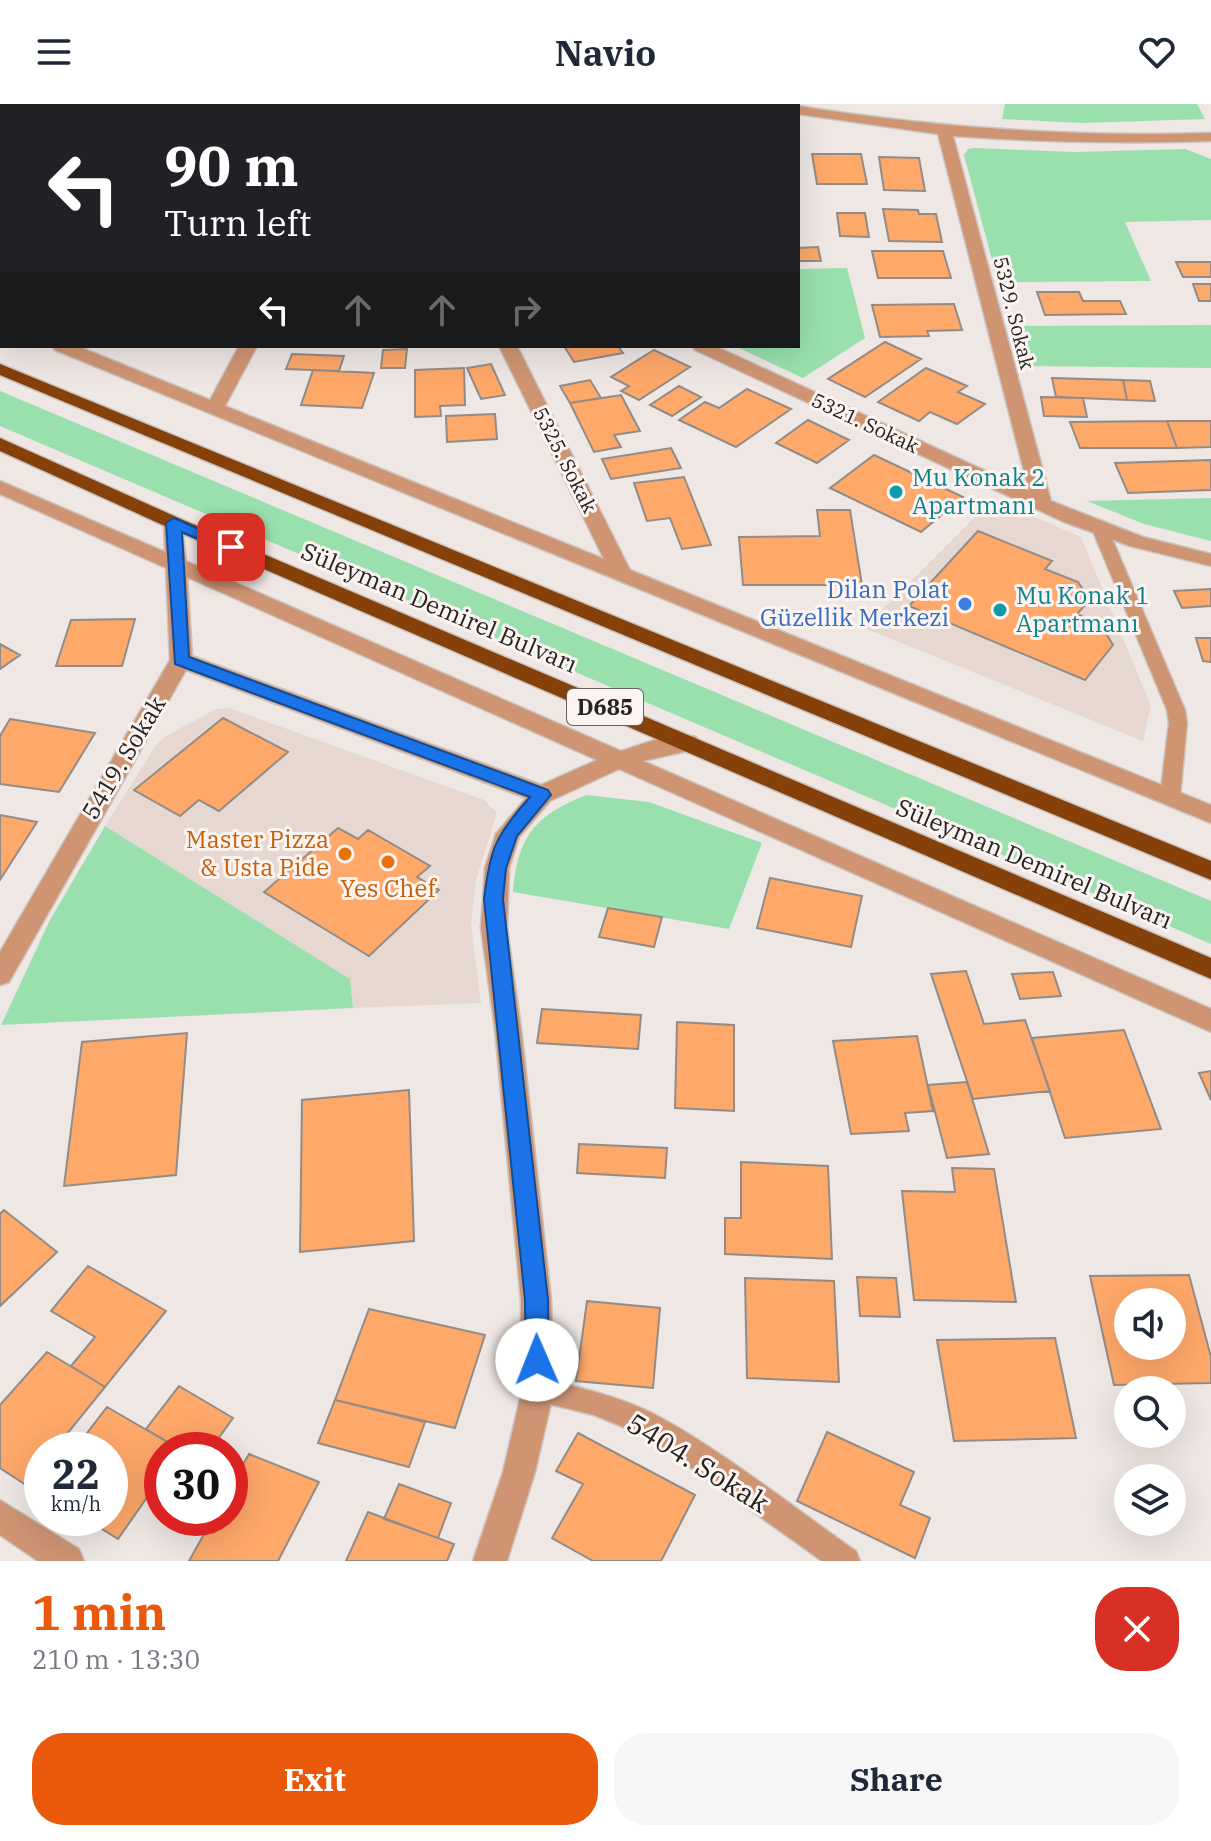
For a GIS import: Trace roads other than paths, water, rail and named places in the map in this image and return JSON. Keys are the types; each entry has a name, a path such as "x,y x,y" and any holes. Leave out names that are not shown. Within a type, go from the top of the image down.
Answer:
{"highway":[{"path":"0,369 1211,871"},
{"name":"Süleyman Demirel Bulvarı","path":"0,444 174,523 1211,969"}],"street":[{"path":"800,110 945,132 1069,140 1211,137"},
{"name":"5329. Sokak","path":"945,132 1042,505"},
{"path":"66,348 1211,814"},
{"path":"215,408 247,348"},
{"name":"5325. Sokak","path":"509,348 622,574"},
{"name":"5321. Sokak","path":"705,348 1042,505 1100,529 1169,551 1211,560"},
{"path":"0,487 1211,1021"},
{"path":"174,523 181,660 542,795"},
{"name":"5419. Sokak","path":"0,975 54,876 181,660"},
{"path":"490,1561 519,1472 538,1390 536,1300 493,899 497,868 508,834 542,795 591,770 688,743"},
{"path":"0,1516 66,1561"}],"lane":[{"path":"1100,529 1176,710 1178,723 1170,797"},
{"name":"5404. Sokak","path":"538,1390 594,1403 644,1423 678,1443 846,1561"}],"place":[{"name":"Mu Konak 2 Apartmanı","path":"896,492"},
{"name":"Dilan Polat Güzellik Merkezi","path":"965,604"},
{"name":"Mu Konak 1 Apartmanı","path":"1000,610"},
{"name":"Master Pizza & Usta Pide","path":"345,854"},
{"name":"Yes Chef","path":"388,862"}]}
